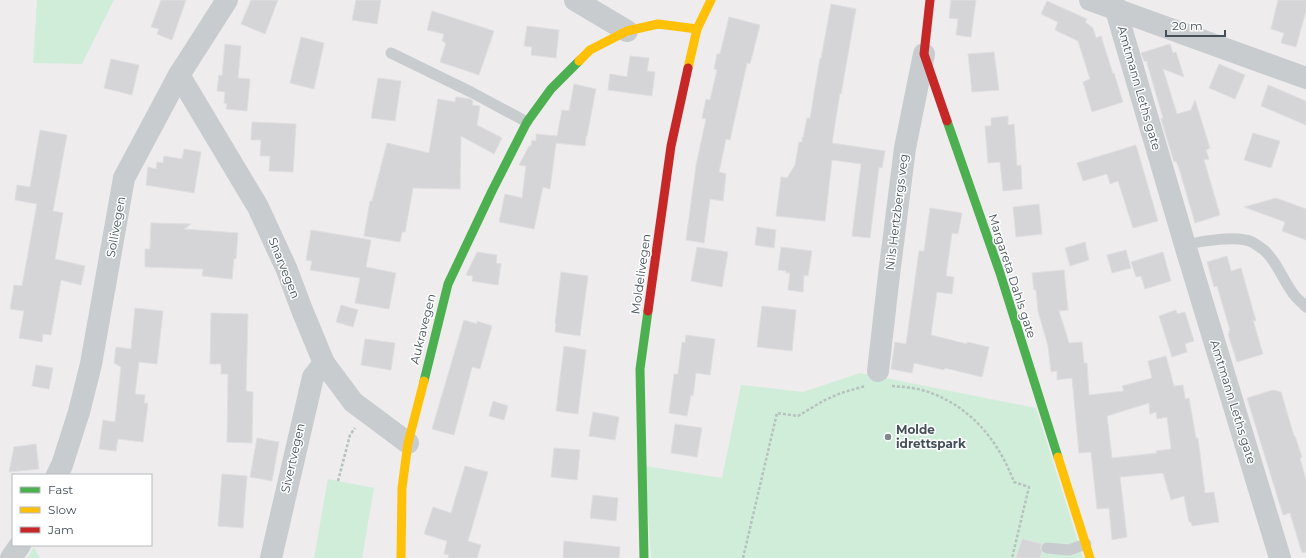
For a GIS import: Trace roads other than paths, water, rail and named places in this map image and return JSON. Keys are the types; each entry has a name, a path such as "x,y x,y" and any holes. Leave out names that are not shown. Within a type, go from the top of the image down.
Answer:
{"street":[{"name":"Sollivegen","path":"58,474 62,465 79,412 90,364 124,178 179,75 227,0"},
{"path":"576,0 627,31"},
{"name":"Moldelivegen","path":"644,558 640,368 671,146 697,29 711,0"},
{"name":"Margareta Dahls gate","path":"930,0 924,54 1000,273 1090,558"},
{"path":"1090,0 1115,5 1306,78"},
{"name":"Amtmann Leths gate","path":"1115,5 1185,245 1280,558"},
{"name":"Aukravegen","path":"400,558 402,488 408,443 448,284 492,191 527,122 551,89 590,50 627,31 658,24 697,29"},
{"name":"Nils Hertzbergs veg","path":"878,381 888,283 905,148 924,54"},
{"name":"Snarvegen","path":"179,75 258,207 287,270 324,363 353,402 408,443"},
{"name":"Sivertvegen","path":"271,558 312,377 324,363"},
{"path":"11,558 19,546"}],"lane":[{"path":"391,52 527,122"},
{"path":"1185,245 1225,239 1236,239 1251,242 1265,251 1295,296 1306,307"},
{"path":"1047,548 1069,550 1086,544"}],"place":[{"name":"Molde idrettspark","path":"888,437"}]}
